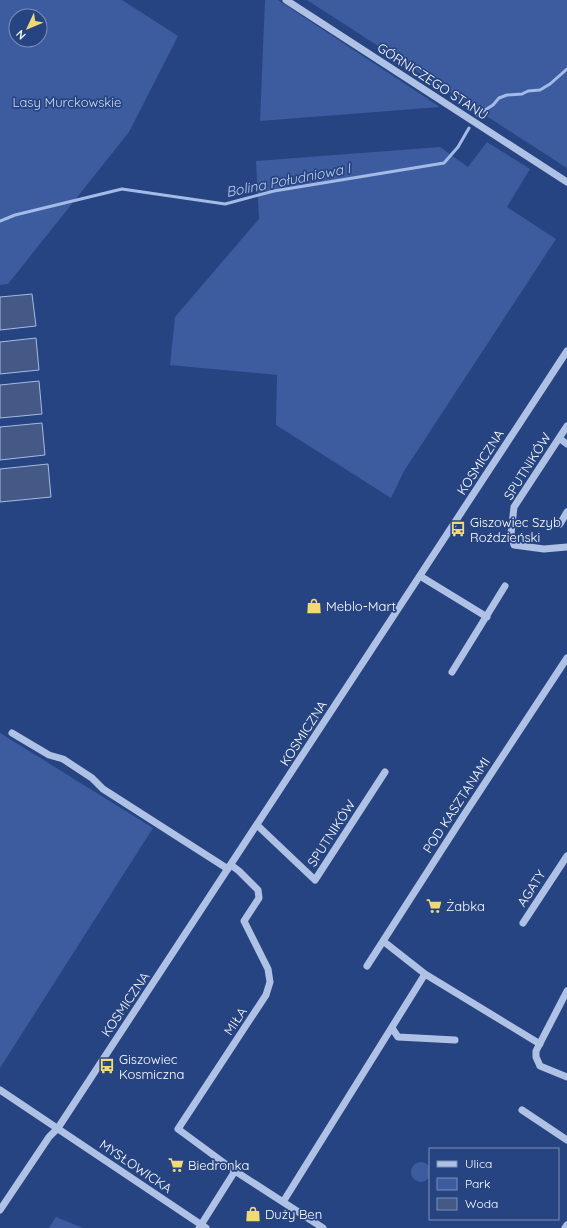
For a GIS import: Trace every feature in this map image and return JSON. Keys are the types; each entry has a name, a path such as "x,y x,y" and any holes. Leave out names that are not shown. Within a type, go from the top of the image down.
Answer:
{"street":[{"name":"GÓRNICZEGO STANU","path":"286,0 567,182"},
{"name":"KOSMICZNA","path":"58,1128 567,351"},
{"name":"SPUTNIKÓW","path":"567,426 514,506 511,534 514,545 544,549 567,547"},
{"path":"559,438 567,444"},
{"path":"560,524 567,512"},
{"path":"420,576 487,617"},
{"path":"452,672 505,586"},
{"name":"POD KASZTANAMI","path":"367,966 472,802 567,658"},
{"path":"12,732 49,755 63,759 92,778 103,789 230,867"},
{"name":"SPUTNIKÓW","path":"257,825 315,880 385,772"},
{"name":"AGATY","path":"523,923 567,856"},
{"name":"MIŁA","path":"230,867 239,871 258,890 259,898 244,921 268,969 270,982 266,995 178,1129 235,1171 323,1228"},
{"name":"AGATY","path":"560,867 567,872"},
{"path":"383,941 425,974 540,1044"},
{"path":"283,1202 425,974"},
{"path":"567,992 536,1051 536,1057 540,1066 567,1077"},
{"path":"392,1028 398,1037 455,1040"},
{"name":"MYSŁOWICKA","path":"0,1090 202,1227"},
{"path":"522,1110 567,1140"},
{"path":"0,1210 50,1137 58,1128"},
{"path":"202,1227 235,1171"}],"green space":[{"name":"Lasy Murckowskie","path":"0,0 122,0 178,36 129,132 8,284 0,285"},
{"path":"265,0 278,0 440,107 260,121"},
{"path":"307,0 567,0 567,168"},
{"path":"487,142 530,169 507,207 556,239 404,471 391,498 276,425 277,375 170,365 175,317 259,219 256,161 440,147 468,167"},
{"path":"0,733 153,828 0,1068"},
{"path":"417,1162 425,1162 428,1165 429,1178 425,1182 417,1182 411,1176 411,1168"},
{"path":"56,1217 83,1228 49,1228"}],"water":[{"path":"32,294 36,326 0,330 0,297"},
{"path":"36,338 39,370 0,374 0,342"},
{"path":"39,381 42,414 0,418 0,385"},
{"path":"42,423 45,455 0,460 0,427"},
{"path":"48,464 51,497 0,502 0,469"}],"waterway":[{"name":"Bolina Południowa I","path":"477,115 493,105 499,98 507,95 522,94 528,91 540,90 550,84 567,69"},
{"name":"Bolina Południowa I","path":"0,221 15,215 122,189 225,204 274,191 444,163 458,147 469,128"}],"place":[{"name":"Giszowiec Szyb Roździeński","path":"458,529"},
{"name":"Meblo-Mart","path":"314,606"},
{"name":"Żabka","path":"434,906"},
{"name":"Giszowiec Kosmiczna","path":"107,1066"},
{"name":"Biedronka","path":"176,1165"},
{"name":"Duży Ben","path":"253,1214"}]}
